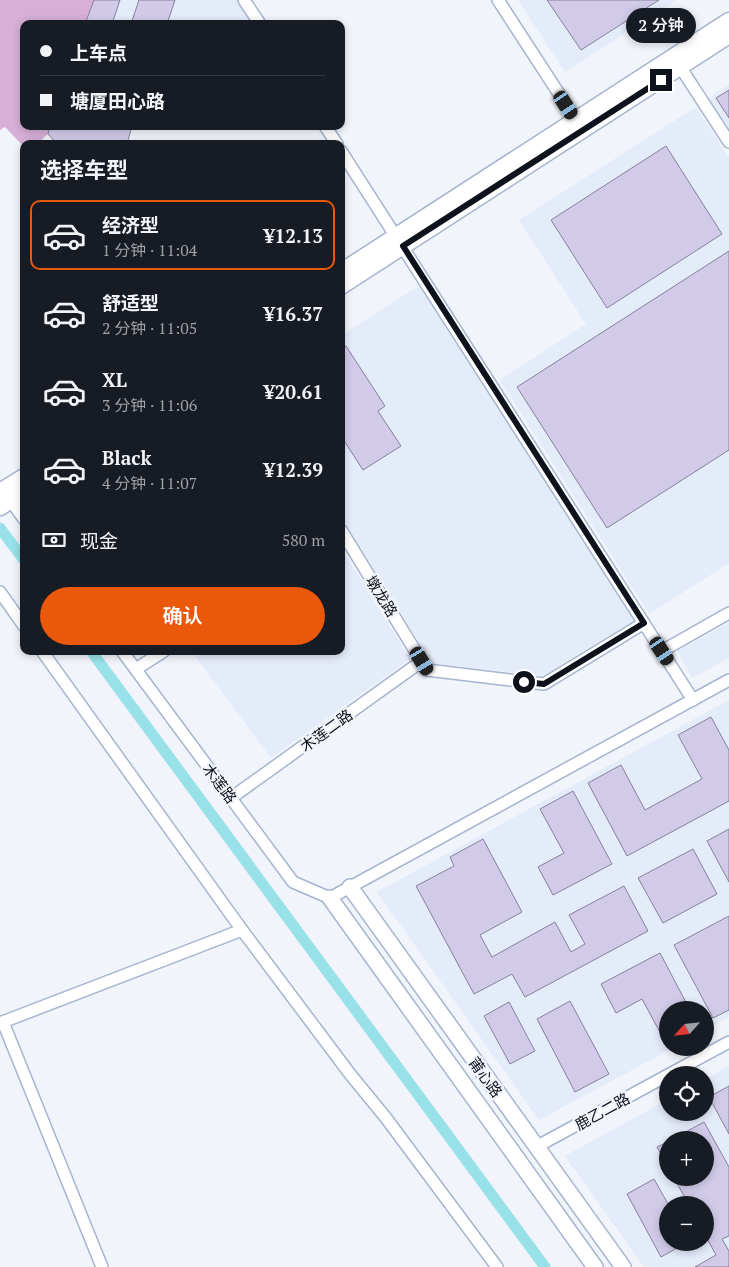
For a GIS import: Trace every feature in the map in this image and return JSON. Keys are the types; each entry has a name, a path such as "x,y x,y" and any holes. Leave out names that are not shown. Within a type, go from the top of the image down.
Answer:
{"main road":[{"path":"677,62 729,21"},
{"path":"345,283 399,242 579,125 677,62 729,35"},
{"path":"345,270 399,242"},
{"path":"7,496 20,481"}],"street":[{"path":"244,0 257,20"},
{"path":"498,0 579,125"},
{"path":"677,62 729,142"},
{"path":"345,157 693,700"},
{"path":"7,496 20,514"},
{"name":"墩龙路","path":"345,538 422,661"},
{"path":"0,592 20,620"},
{"path":"662,651 729,612"},
{"path":"422,661 427,670 544,684 644,623"},
{"path":"45,655 242,930 497,1267"},
{"name":"木莲路","path":"125,655 293,882 330,898"},
{"path":"136,669 158,655"},
{"name":"木莲二路","path":"231,798 422,661"},
{"path":"330,898 729,680"},
{"name":"莆心路","path":"350,887 623,1267"},
{"name":"莆心路","path":"330,898 595,1267"},
{"path":"102,1267 1,1022 242,930"},
{"name":"鹿乙二路","path":"685,1066 729,1042"},
{"name":"鹿乙二路","path":"536,1147 659,1080"}],"shaded area":[{"path":"0,0 94,0 86,20 20,20 20,130 49,130 48,134 41,140 20,140 20,143 5,127 0,130"},
{"path":"94,0 252,0 264,20 86,20"},
{"path":"518,0 677,0 565,72"},
{"path":"729,85 729,129 709,98"},
{"path":"696,107 729,158 729,563 649,614 500,380 586,324 519,220"},
{"path":"420,285 635,620 542,676 432,663 345,522 345,333"},
{"path":"345,554 410,659 271,758 194,655 345,655"},
{"path":"729,623 729,658 692,678 677,651"},
{"path":"729,700 729,1017 714,1025 714,1001 659,1001 659,1056 539,1120 377,892"},
{"path":"729,1066 729,1267 644,1267 565,1156 659,1104 659,1121 714,1121 714,1075"}],"building":[{"path":"94,0 120,0 113,20 86,20"},
{"path":"139,0 175,0 168,20 132,20"},
{"path":"547,0 659,0 581,50"},
{"path":"729,90 729,118 716,98"},
{"path":"49,130 131,130 128,140 53,140 48,134"},
{"path":"666,146 722,234 607,308 551,220"},
{"path":"729,251 729,450 607,528 517,387"},
{"path":"345,347 385,406 378,411 401,446 363,470 345,442"},
{"path":"711,717 729,750 729,801 627,856 588,783 621,765 645,810 702,779 678,735"},
{"path":"573,791 612,864 553,895 538,867 564,853 540,809"},
{"path":"729,829 729,882 707,841"},
{"path":"483,839 522,912 480,935 492,957 555,922 571,952 585,944 569,915 624,886 648,931 525,997 512,974 474,994 416,886 454,866 450,857"},
{"path":"693,849 717,894 663,923 638,878"},
{"path":"729,916 729,1010 714,1018 714,1001 704,1001 674,945"},
{"path":"660,953 685,1001 659,1001 659,1030 642,999 616,1013 601,984"},
{"path":"570,1001 609,1074 575,1092 537,1019"},
{"path":"509,1002 535,1051 510,1064 484,1016"},
{"path":"729,1086 729,1134 714,1106 714,1094"},
{"path":"704,1122 709,1131 688,1131"},
{"path":"714,1140 729,1167 729,1236 722,1239 729,1251 729,1267 695,1267 716,1255 714,1251 714,1196 684,1196 678,1186 714,1186"},
{"path":"654,1179 664,1196 659,1196 659,1251 672,1251 661,1257 627,1194"}],"waterway":[{"path":"0,528 20,555"},
{"path":"94,655 545,1267"}],"route":[{"path":"524,682 544,684 644,623 403,246 661,80"}]}
